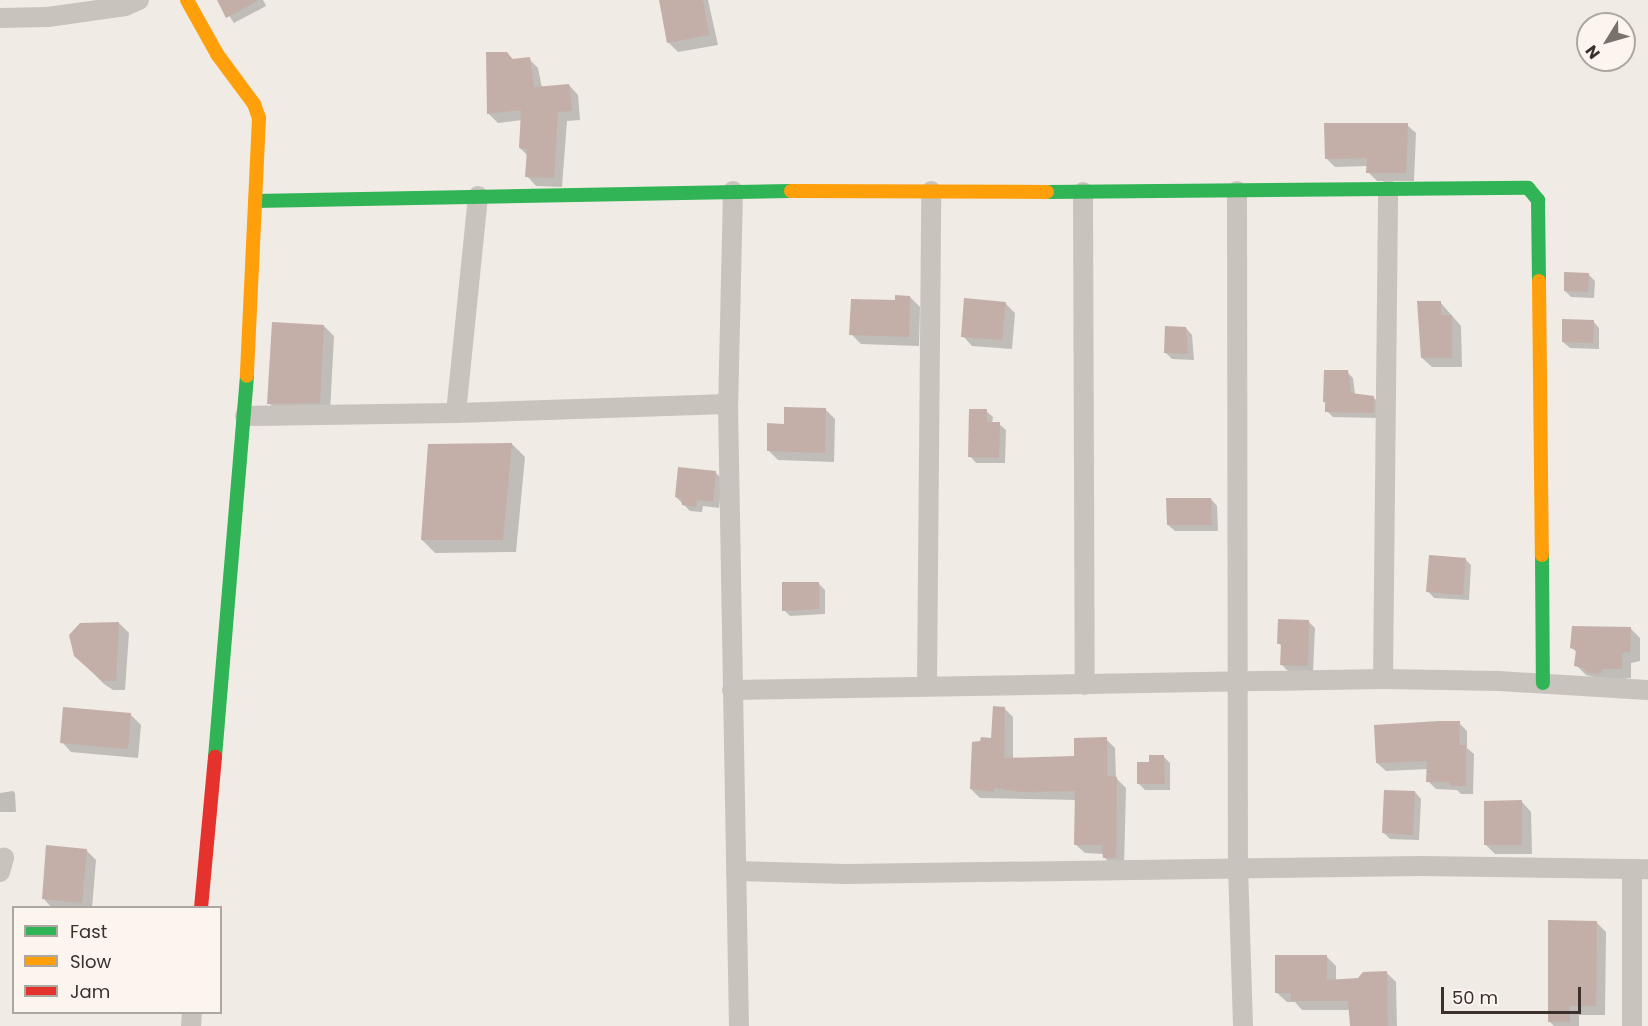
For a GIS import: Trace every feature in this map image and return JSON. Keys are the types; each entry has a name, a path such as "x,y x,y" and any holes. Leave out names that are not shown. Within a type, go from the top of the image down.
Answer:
{"street":[{"path":"0,18 48,17 125,6 140,0"},
{"path":"187,0 217,54 254,104 259,118 245,416 201,906"},
{"path":"255,201 734,191 1083,192 1522,188 1533,191 1538,200 1542,683"},
{"path":"1383,679 1388,190"},
{"path":"734,191 728,404 739,1026"},
{"path":"927,685 932,191"},
{"path":"1237,191 1238,867 1243,1026"},
{"path":"1083,192 1085,685"},
{"path":"456,413 478,196"},
{"path":"245,416 456,413 728,404"},
{"path":"732,690 1383,679 1542,683 1648,690"},
{"path":"736,871 846,874 1238,867 1640,869 1632,1026"}],"building":[{"path":"217,0 259,0 226,18"},
{"path":"659,0 703,0 709,35 667,43"},
{"path":"486,52 507,52 512,59 530,57 534,87 569,84 572,111 558,112 554,178 525,177 527,149 519,148 521,110 487,114"},
{"path":"1324,123 1408,123 1406,173 1366,173 1367,158 1325,159"},
{"path":"1564,272 1589,273 1588,292 1564,291"},
{"path":"895,295 910,296 909,337 849,335 851,299 895,300"},
{"path":"964,298 1006,302 1002,340 961,337"},
{"path":"1417,301 1441,301 1441,315 1452,315 1452,358 1421,358"},
{"path":"1562,319 1594,320 1593,343 1562,342"},
{"path":"272,322 324,325 320,403 267,404"},
{"path":"1165,326 1186,327 1188,354 1164,353"},
{"path":"1324,370 1348,370 1351,393 1374,396 1374,413 1325,412"},
{"path":"784,407 826,408 825,453 767,451 767,423 784,424"},
{"path":"969,409 987,409 987,422 1000,422 999,458 968,457"},
{"path":"512,443 503,540 421,540 428,444"},
{"path":"678,467 716,471 713,502 697,500 696,507 682,505 681,498 675,497"},
{"path":"1166,498 1211,498 1212,525 1167,525"},
{"path":"1429,555 1466,558 1463,595 1426,592"},
{"path":"782,582 819,582 819,609 782,611"},
{"path":"1278,619 1309,620 1308,666 1280,665 1281,644 1277,644"},
{"path":"119,622 116,681 102,681 74,656 69,635 80,623"},
{"path":"1572,626 1631,627 1630,652 1622,653 1622,669 1603,669 1600,674 1588,673 1583,668 1574,666 1576,650 1570,648"},
{"path":"993,706 1005,707 1004,758 1074,756 1074,738 1107,737 1107,776 1117,777 1116,858 1103,858 1102,845 1074,845 1075,791 1022,792 994,788 994,792 970,789 972,742 980,741 981,737 991,738"},
{"path":"63,707 131,713 128,749 60,743"},
{"path":"1460,721 1459,745 1466,745 1466,786 1451,786 1449,782 1426,782 1427,761 1376,763 1374,725"},
{"path":"1149,755 1164,755 1165,784 1137,784 1137,762 1149,762"},
{"path":"1384,790 1415,791 1413,835 1382,833"},
{"path":"1522,800 1522,845 1484,845 1484,801"},
{"path":"46,845 87,849 82,903 42,899"},
{"path":"1548,920 1597,921 1596,1006 1570,1006 1570,1022 1548,1022"},
{"path":"1275,955 1327,955 1327,980 1358,978 1363,972 1387,971 1388,1026 1350,1026 1348,1001 1291,1001 1291,993 1275,993"}],"traffic: fast":[{"path":"1047,192 1528,188 1538,200 1539,281"},
{"path":"255,201 791,191"},
{"path":"215,757 247,376"},
{"path":"1542,555 1543,683"}],"traffic: slow":[{"path":"187,0 217,54 254,104 259,118 247,376"},
{"path":"791,191 1047,192"},
{"path":"1539,281 1542,555"}],"traffic: jam":[{"path":"201,906 215,757"}]}
